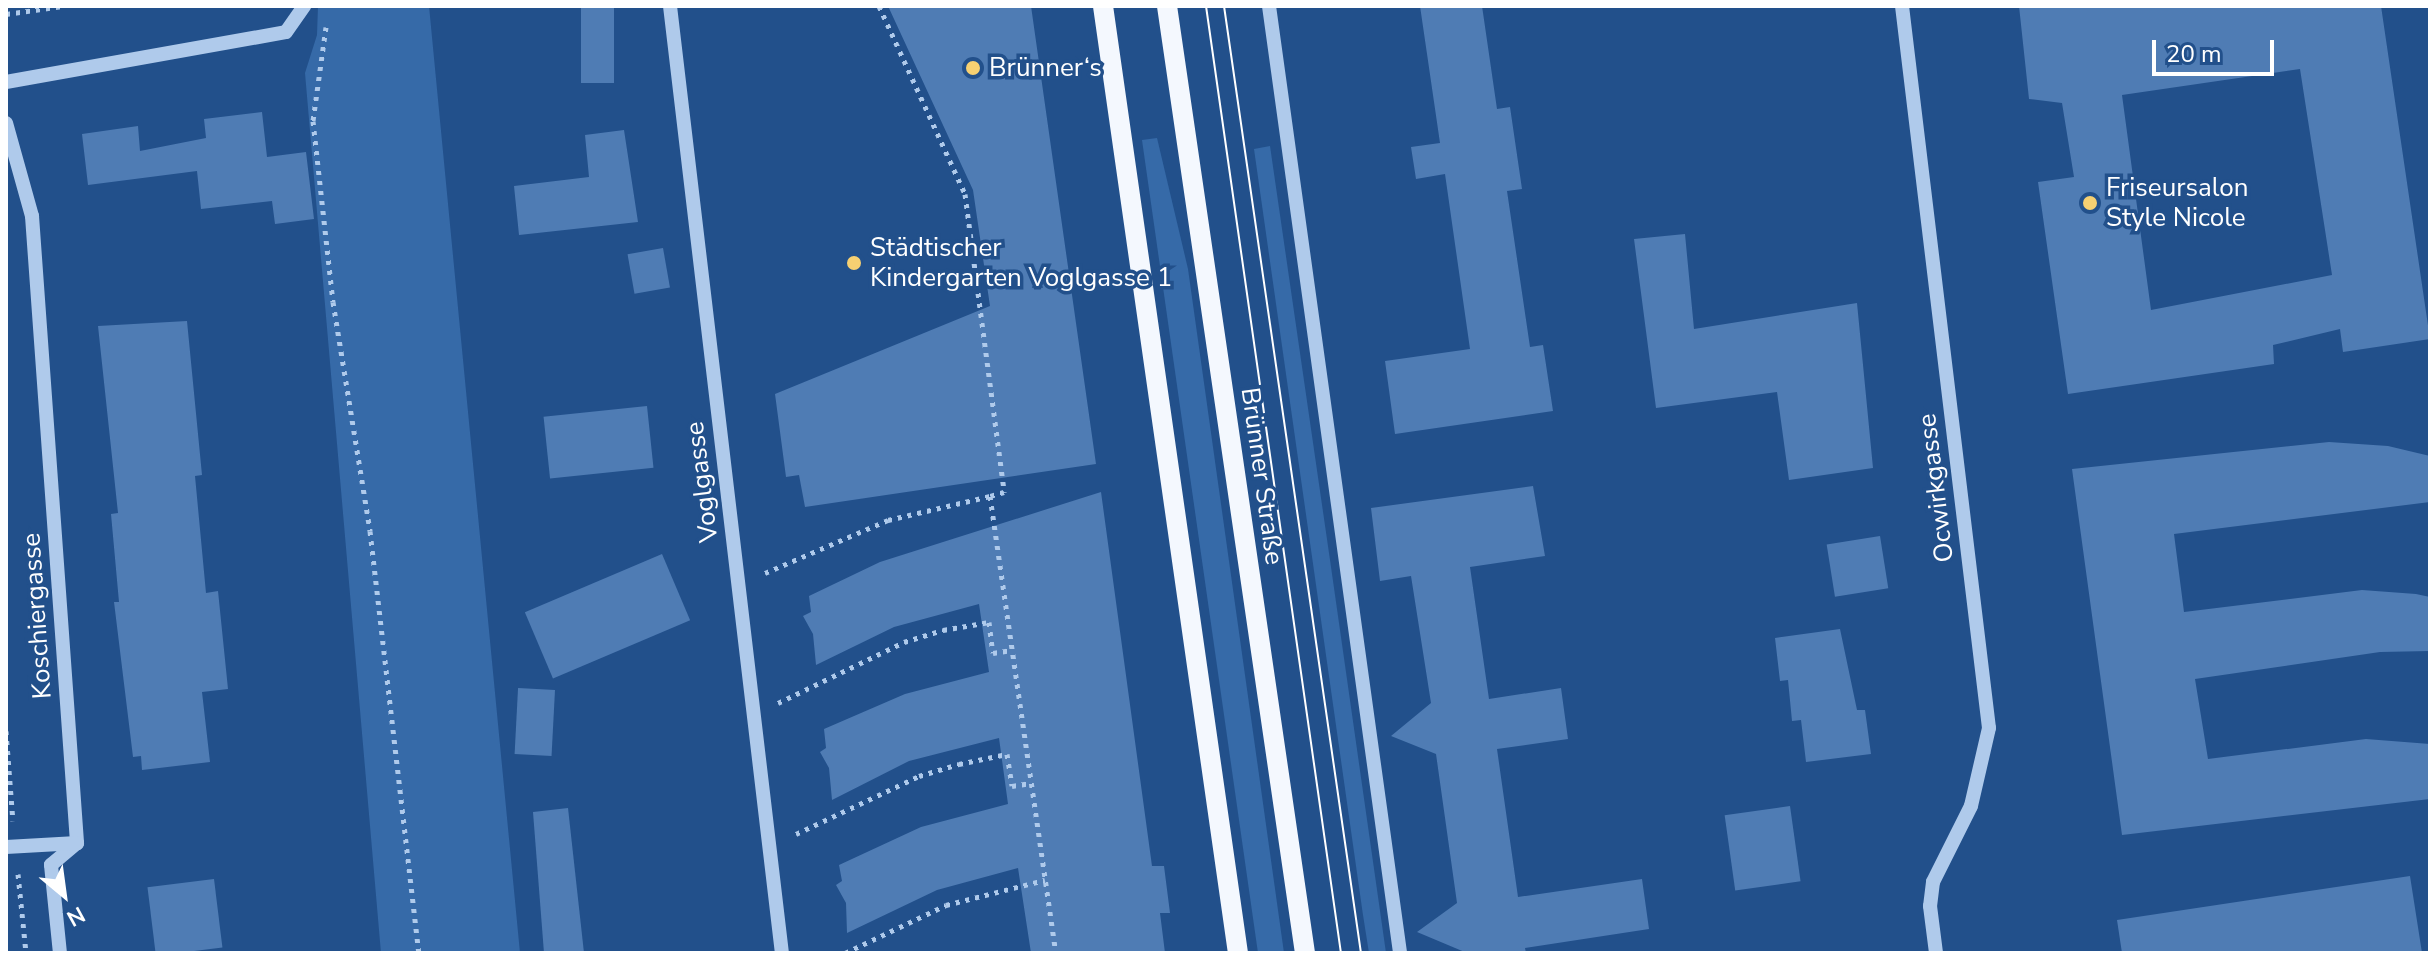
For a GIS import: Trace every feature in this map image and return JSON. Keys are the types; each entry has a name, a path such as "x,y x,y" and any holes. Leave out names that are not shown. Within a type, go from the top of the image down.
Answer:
{"main road":[{"path":"1103,6 1238,953"},
{"name":"Brünner Straße","path":"1167,6 1305,953"}],"street":[{"path":"6,82 286,32 304,6"},
{"name":"Voglgasse","path":"670,6 782,953"},
{"path":"1269,6 1400,953"},
{"name":"Ocwirkgasse","path":"1902,6 1989,728 1971,806 1933,882 1930,906 1936,953"},
{"name":"Koschiergasse","path":"6,123 32,216 77,843"},
{"path":"11,847 77,843"},
{"path":"60,953 51,865 77,843"}],"path":[{"path":"6,14 64,6"},
{"path":"737,577 774,572 888,520 1004,492 965,194 879,6"},
{"path":"327,20 313,121 333,302 370,531 419,953"},
{"path":"990,496 1056,953"},
{"path":"754,715 862,661 943,630 989,622 993,653 1012,650"},
{"path":"6,731 11,847 26,953"},
{"path":"768,836 805,833 876,795 959,764 1007,754 1012,786 1031,783"},
{"path":"845,953 946,905 1045,880"}],"shaded area":[{"path":"318,6 429,6 520,953 381,953 305,73 317,35"},
{"path":"1157,138 1188,269 1284,953 1258,953 1142,140"},
{"path":"1270,146 1386,953 1369,953 1363,915 1254,149"}],"building":[{"path":"581,6 614,6 614,83 581,83"},
{"path":"888,6 1031,6 1096,464 805,507 799,475 786,477 775,394 990,306 973,190"},
{"path":"1420,6 1482,6 1497,109 1510,107 1522,189 1507,191 1530,347 1543,345 1553,411 1395,434 1385,361 1470,349 1445,174 1416,179 1411,147 1440,143"},
{"path":"2019,6 2381,6 2430,339 2343,352 2340,329 2273,345 2274,364 2068,394 2038,182 2074,177 2062,103 2029,99","holes":["2300,69 2332,275 2151,310 2122,95"]},
{"path":"262,112 267,157 306,152 314,219 275,224 272,201 201,209 197,171 88,185 82,134 138,126 140,151 206,138 204,119"},
{"path":"624,130 638,222 519,235 514,186 589,177 585,135"},
{"path":"1685,234 1694,329 1857,303 1873,468 1789,480 1777,392 1656,408 1634,239"},
{"path":"663,248 670,287 634,294 628,254"},
{"path":"187,321 202,475 195,476 206,593 218,591 228,689 202,692 210,762 142,770 141,756 133,757 114,602 119,602 111,514 118,513 98,326"},
{"path":"647,406 653,468 550,479 544,417"},
{"path":"2329,442 2388,446 2430,456 2430,502 2174,534 2184,612 2362,590 2416,594 2430,597 2430,651 2380,652 2195,679 2208,759 2366,739 2430,744 2430,799 2122,835 2072,469"},
{"path":"1533,486 1545,556 1470,567 1489,699 1561,688 1568,739 1497,749 1518,897 1642,879 1649,929 1525,948 1526,953 1467,953 1417,932 1457,903 1436,754 1391,736 1431,703 1411,576 1380,581 1371,508"},
{"path":"1101,492 1152,866 1164,866 1170,913 1160,913 1165,953 1031,953 1018,868 937,890 847,933 846,903 836,885 842,881 839,865 921,827 1008,804 999,738 909,761 832,800 829,768 820,752 826,748 824,729 905,694 989,672 979,604 894,627 816,665 813,634 803,616 811,612 809,596 880,562"},
{"path":"1880,536 1888,588 1835,597 1827,544"},
{"path":"662,554 690,620 553,678 525,612"},
{"path":"1840,629 1857,710 1865,710 1871,754 1806,762 1801,720 1792,721 1788,680 1780,681 1775,638"},
{"path":"518,688 555,690 552,756 515,754"},
{"path":"1790,806 1801,881 1735,890 1725,815"},
{"path":"568,808 584,953 544,953 533,812"},
{"path":"2410,876 2422,953 2122,953 2117,920"},
{"path":"214,879 222,947 156,953 147,887"}],"tram line":[{"path":"1206,6 1341,953"},
{"path":"1224,6 1361,953"}],"place":[{"name":"Brünner‘s","path":"973,68"},
{"name":"Friseursalon Style Nicole","path":"2090,203"},
{"name":"Städtischer Kindergarten Voglgasse 1","path":"854,263"}]}
